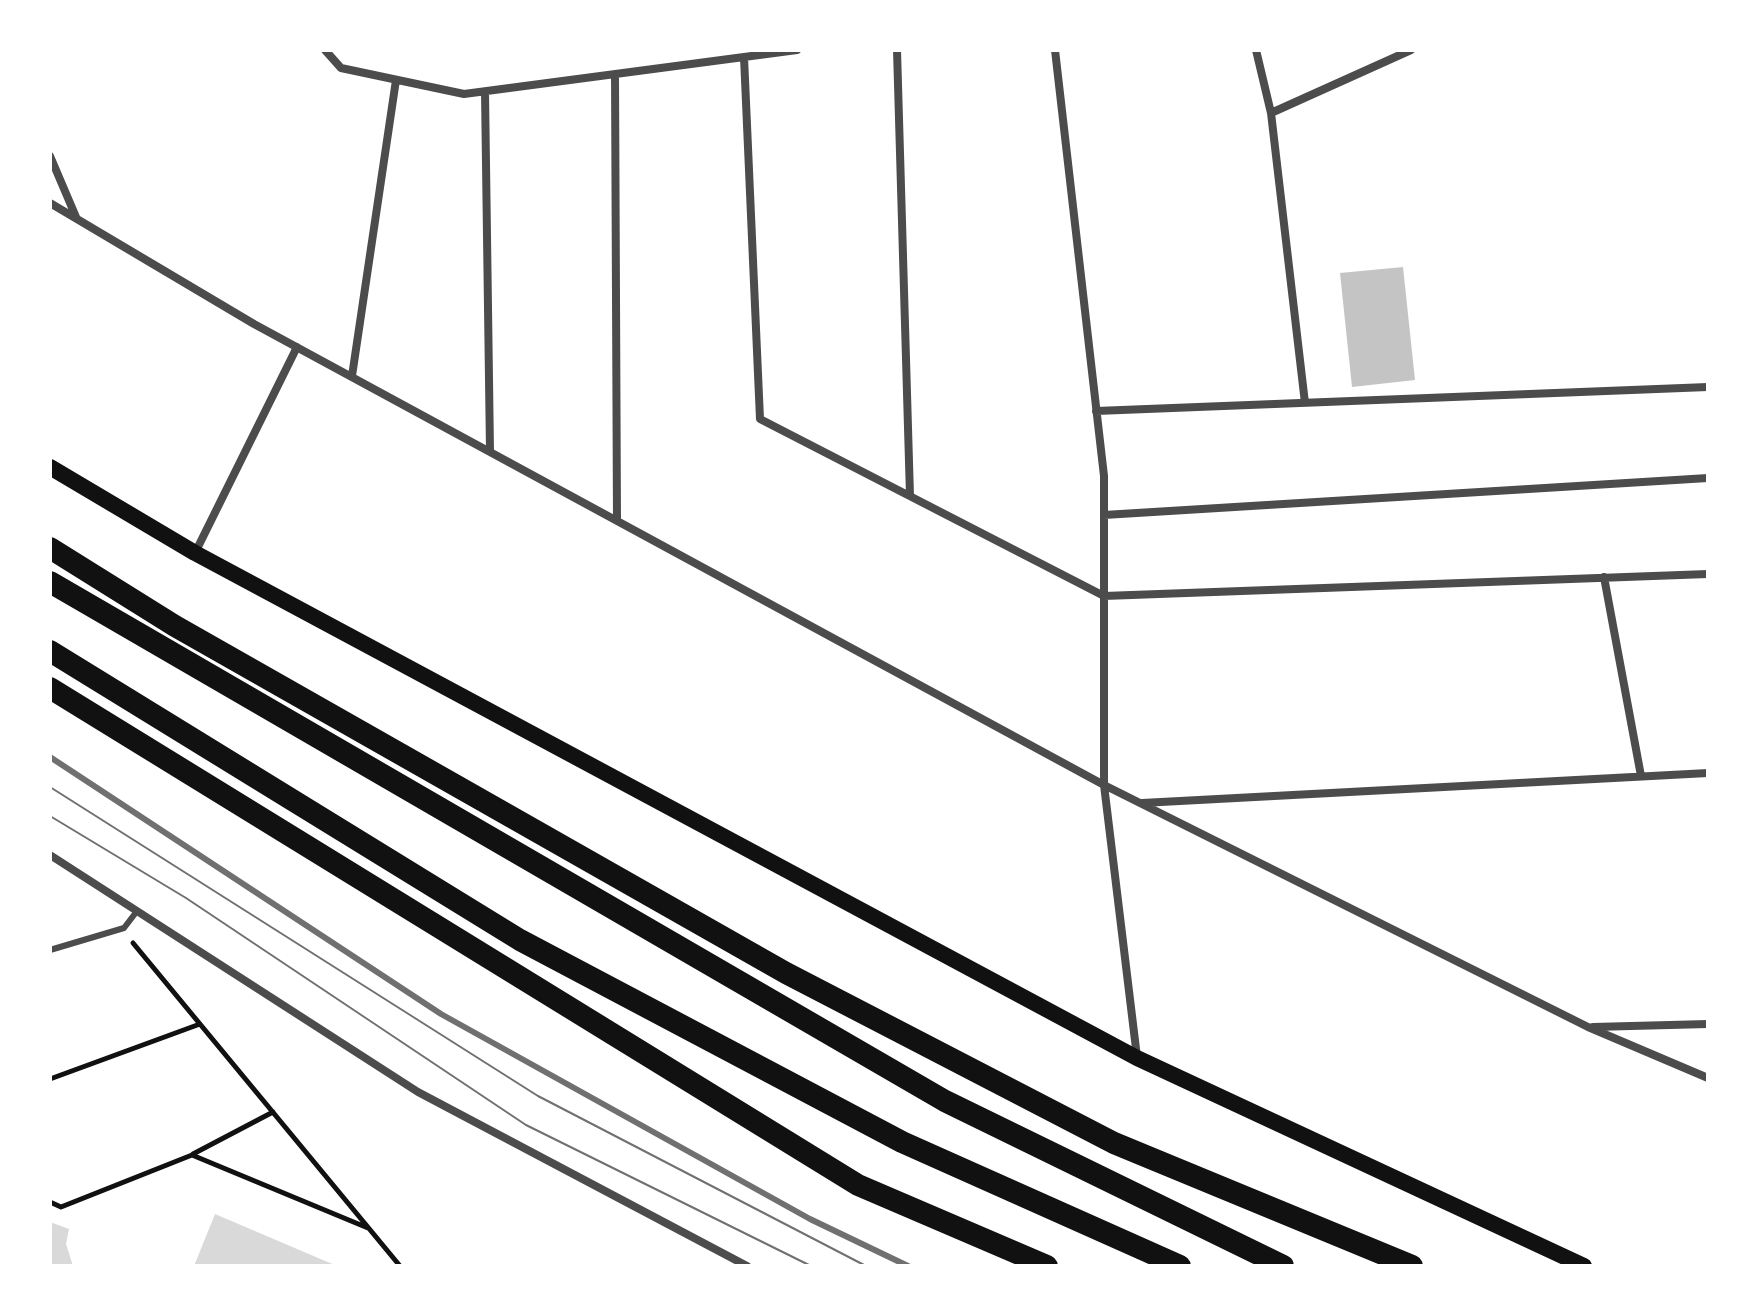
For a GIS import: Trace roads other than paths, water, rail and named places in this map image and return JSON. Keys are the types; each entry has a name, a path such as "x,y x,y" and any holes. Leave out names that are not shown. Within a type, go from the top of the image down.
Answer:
{"highway":[{"path":"50,548 189,634 800,980 1114,1143 1412,1266"},
{"path":"50,582 945,1101 1283,1266"},
{"path":"50,651 520,940 902,1142 1180,1266"},
{"path":"50,688 858,1185 1047,1266"}],"main road":[{"path":"50,467 195,553 1137,1058 1584,1266"}],"street":[{"path":"325,50 341,68 464,94 797,50"},
{"path":"897,50 910,496"},
{"path":"1055,50 1096,411 1104,515 1104,785 1137,1058"},
{"path":"1256,50 1271,113 1305,403"},
{"path":"1271,113 1411,50"},
{"path":"744,57 760,419 1104,596 1708,574"},
{"path":"615,74 617,520"},
{"path":"352,376 396,80"},
{"path":"485,92 490,451"},
{"path":"50,156 76,218"},
{"path":"50,203 297,347 1104,785 1588,1027 1708,1078"},
{"path":"195,553 297,347"},
{"path":"1096,411 1708,387"},
{"path":"1104,515 1708,478"},
{"path":"1604,577 1641,776"},
{"path":"1140,803 1708,773"},
{"path":"50,855 418,1092 747,1266"},
{"path":"1588,1027 1708,1024"}],"lane":[{"path":"50,950 124,928 137,911"}],"tram line":[{"path":"50,787 538,1096 866,1266"},
{"path":"50,816 186,898 526,1125 811,1266"}],"railway":[{"path":"50,757 441,1014 810,1219 908,1266"}]}
